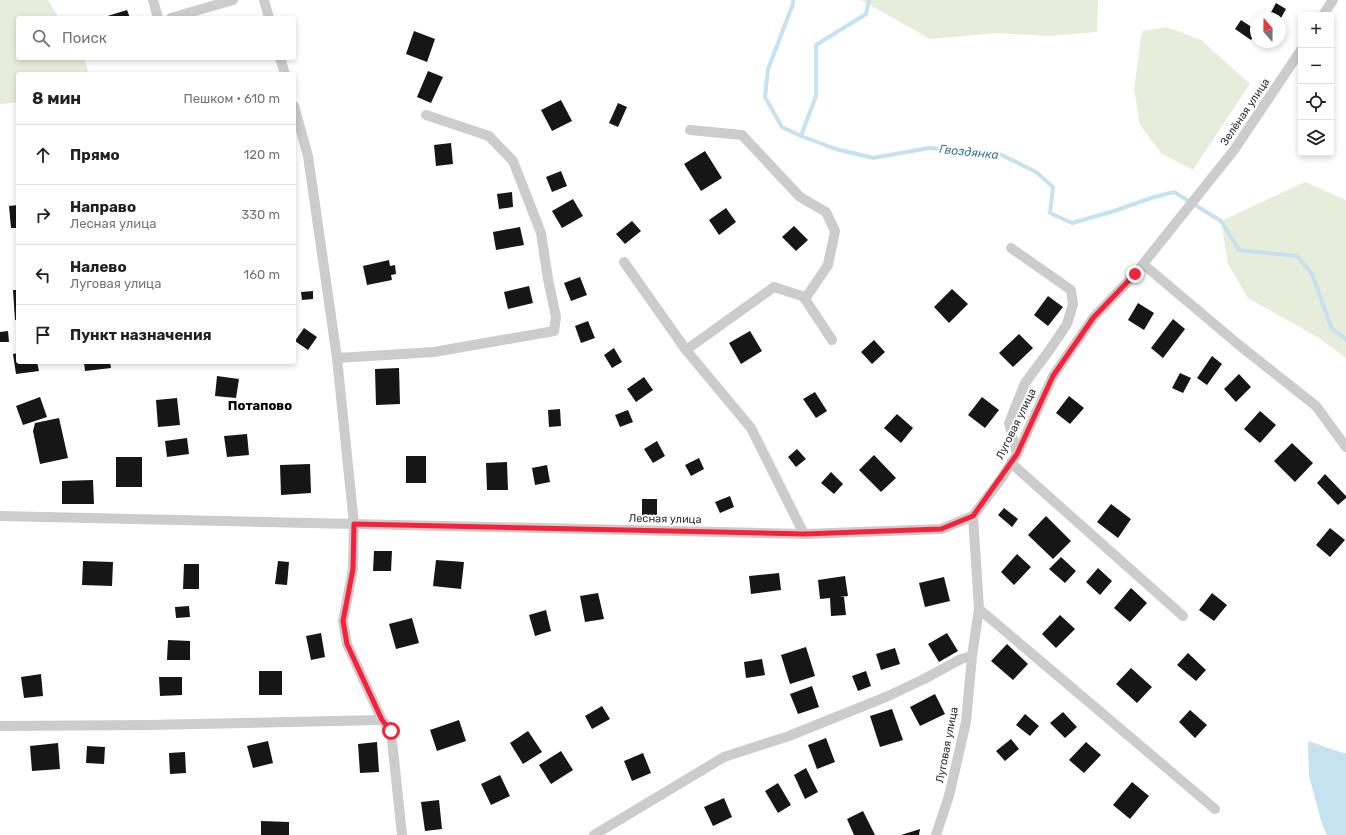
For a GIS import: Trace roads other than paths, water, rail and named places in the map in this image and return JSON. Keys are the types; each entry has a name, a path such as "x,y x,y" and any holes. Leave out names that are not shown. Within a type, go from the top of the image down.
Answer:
{"street":[{"path":"153,0 157,16"},
{"path":"178,16 233,0"},
{"path":"264,0 268,16"},
{"path":"1326,12 1333,0"},
{"name":"Зелёная улица","path":"1178,221 1234,150 1298,54"},
{"path":"281,60 284,72"},
{"path":"296,113 308,156 337,358 354,524 353,569 343,621 347,644 382,720 391,731 402,835"},
{"path":"337,358 434,352 554,331 556,318 541,233 513,161 489,136 426,116"},
{"path":"690,130 742,135 800,197 826,212 835,231 828,265 805,299"},
{"name":"Луговая улица","path":"936,835 950,796 966,722 972,656 979,609 973,516 1017,454 1053,376 1093,318 1135,274 1178,221"},
{"path":"1011,248 1071,290 1073,304 1067,324 1051,348 1024,383 1009,423 1017,454"},
{"path":"624,262 686,350 751,428 804,534"},
{"path":"1143,264 1238,345 1316,406 1346,447"},
{"path":"686,350 774,287 802,296 832,340"},
{"path":"1011,463 1183,616"},
{"name":"Лесная улица","path":"0,516 804,534 941,529 973,516"},
{"path":"979,609 1215,809"},
{"path":"594,835 724,757 789,736 886,697 961,659 972,656"},
{"path":"0,726 157,725 382,720"}],"water":[{"path":"1308,741 1346,753 1346,835 1327,835 1322,824 1309,776"}],"waterway":[{"name":"Гвоздянка","path":"793,0 793,4 768,69 765,97 782,127 836,149 873,158 929,148 998,153 1036,172 1053,187 1050,213 1072,223 1174,192 1221,221 1239,250 1297,256 1312,274 1332,329 1346,339"},
{"path":"801,136 816,96 816,45 866,14 869,0"}],"district":[{"name":"Потапово","path":"260,405"}]}
